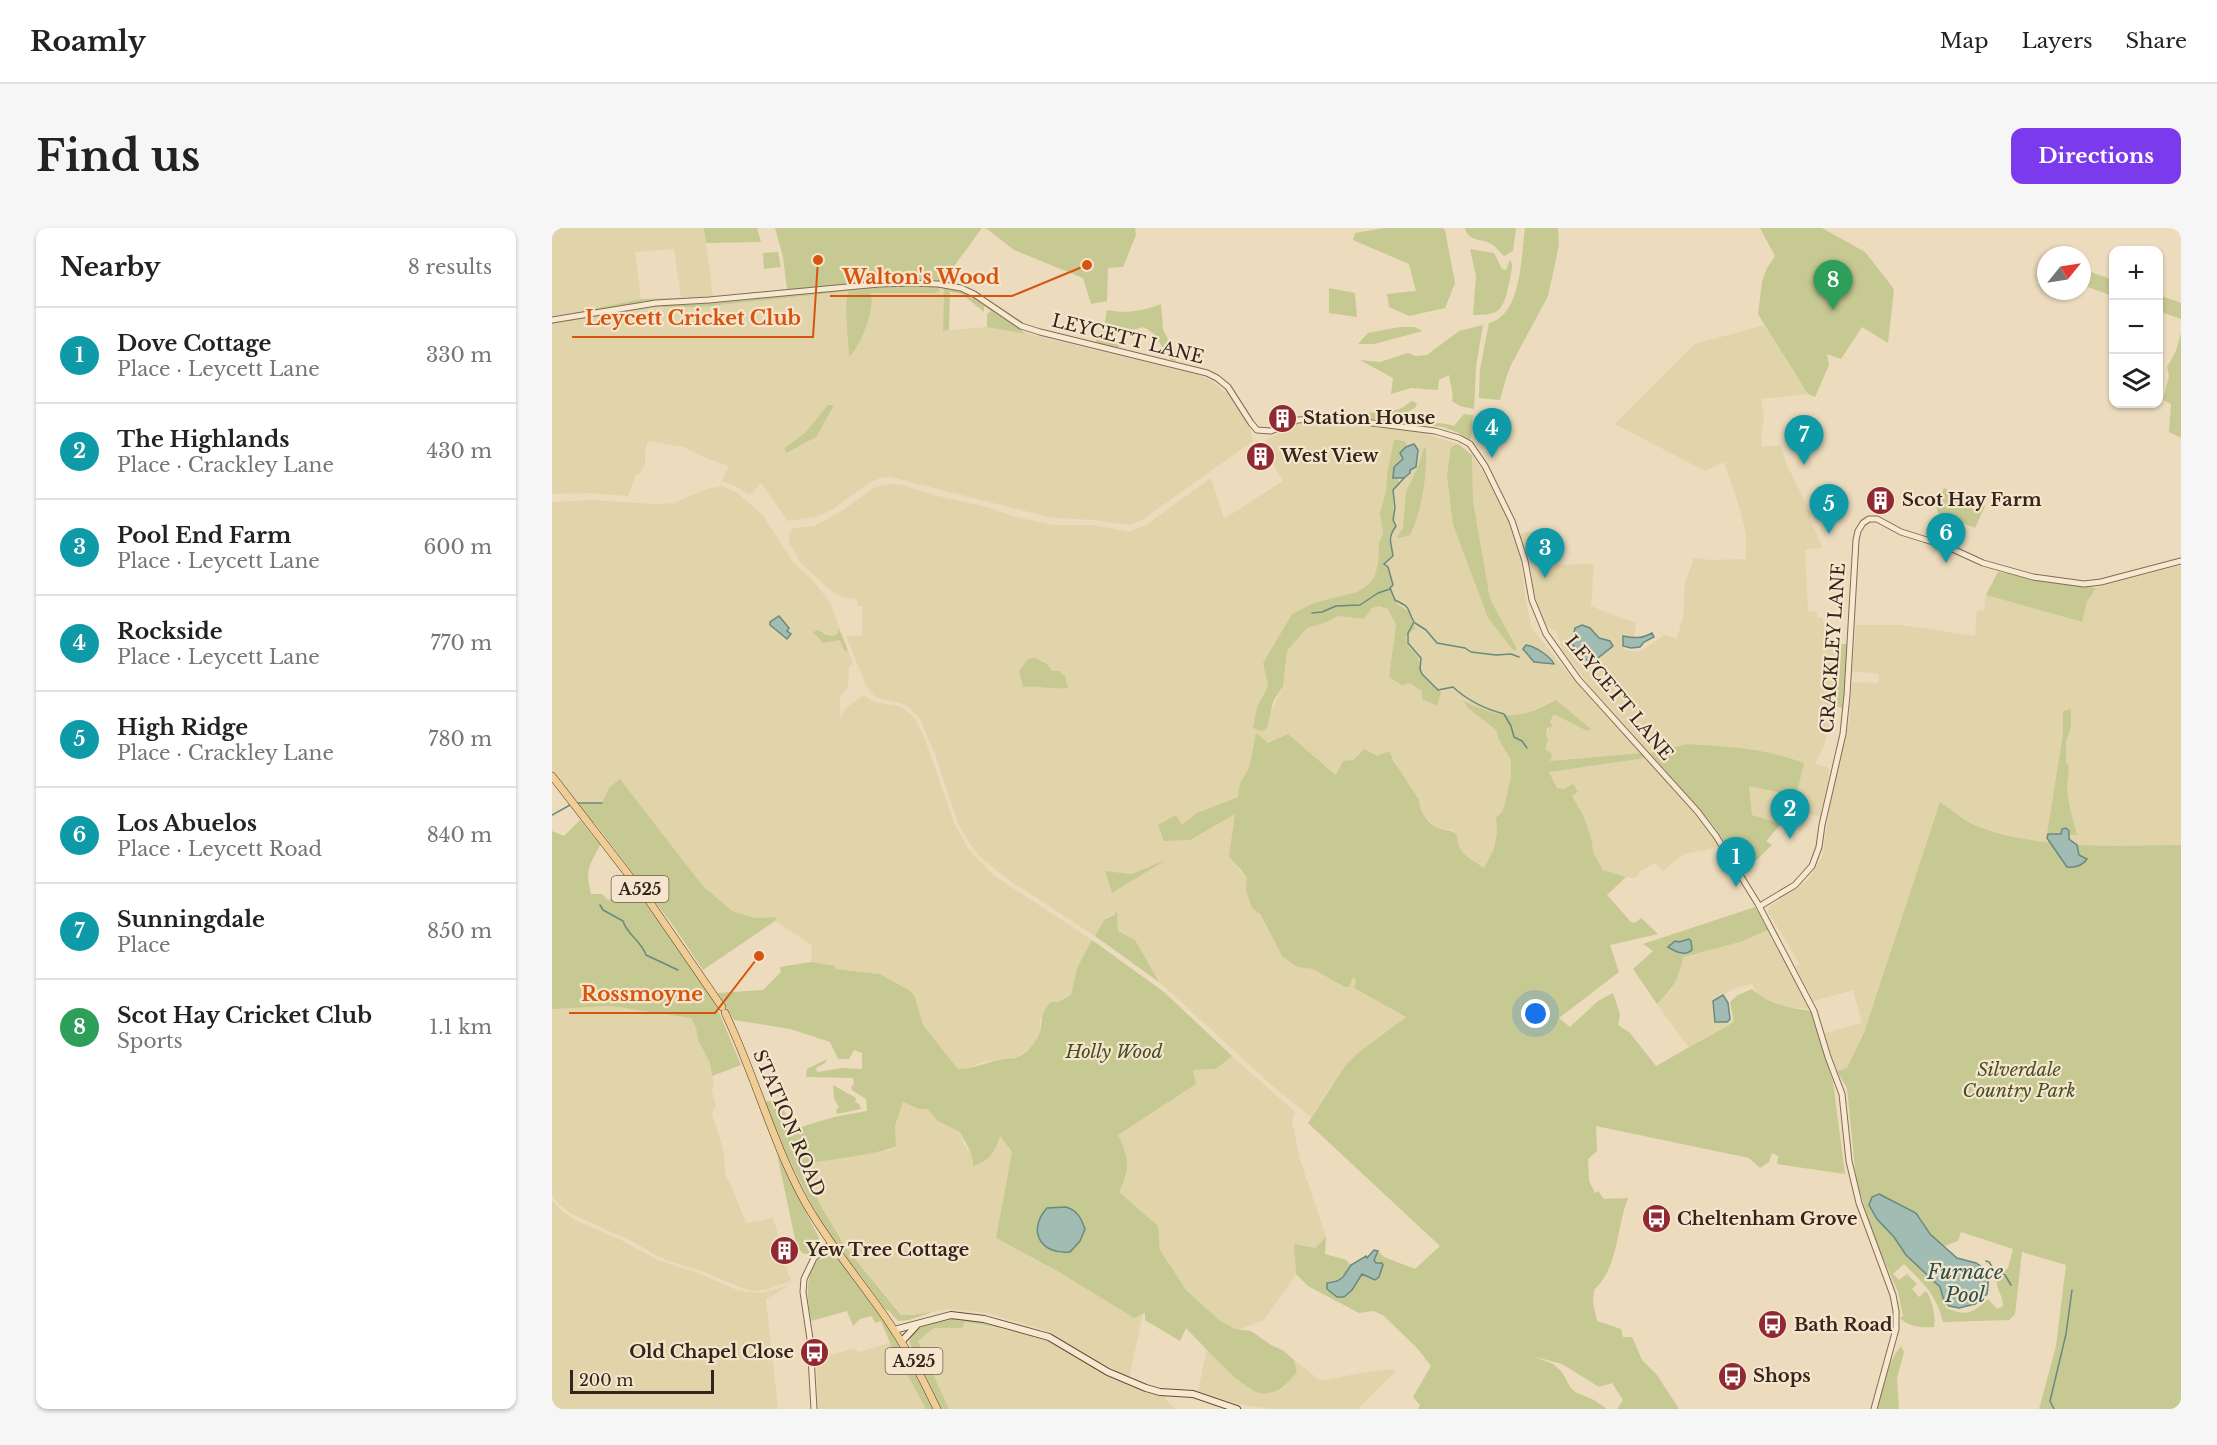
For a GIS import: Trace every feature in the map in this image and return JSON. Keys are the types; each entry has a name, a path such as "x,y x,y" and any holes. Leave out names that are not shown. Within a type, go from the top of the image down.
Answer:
{"main road":[{"name":"STATION ROAD","path":"552,776 649,901 724,1010 780,1150 804,1200 832,1243"},
{"name":"A525","path":"832,1243 902,1341 937,1409"},
{"path":"894,1330 951,1315 1017,1327 1055,1340 1130,1382 1160,1392 1193,1394 1238,1409"},
{"path":"902,1341 919,1323"}],"street":[{"name":"LEYCETT LANE","path":"552,320 631,306 890,284 938,284 961,288 974,294 1022,326 1040,333 1195,370 1217,378 1228,387 1257,430 1271,431 1298,420 1333,418 1435,431 1459,438 1470,444 1489,473 1512,521 1525,561 1532,600 1546,634 1578,679 1698,812 1733,861 1759,905"},
{"name":"CRACKLEY LANE","path":"1759,905 1795,885 1812,866 1820,847 1822,825 1843,734 1851,649 1853,571 1858,531 1869,519 1877,519 1901,532 1946,546 1983,563 2033,577 2084,584 2101,582 2181,561"},
{"path":"1759,905 1814,1011 1842,1094 1849,1161 1858,1203 1893,1295 1896,1329 1874,1409"},
{"path":"814,1409 810,1339 803,1292 804,1279 814,1258 832,1243"}],"shaded area":[{"path":"552,228 704,228 713,297 681,297 674,249 635,252 641,299 552,317"},
{"path":"944,288 943,331 987,327 1008,329 1199,375 1209,379 1228,394 1250,428 1253,441 1142,520 1129,525 1053,518 890,477 870,482 833,509 819,516 788,521 761,483 750,495 721,481 729,466 683,447 648,441 645,464 639,474 636,474 628,496 587,493 552,494 552,324 653,307 701,307 850,291"},
{"path":"1765,325 1808,394 1761,399 1764,418 1761,434 1762,447 1781,445 1786,463 1812,516 1810,518 1822,547 1805,550 1808,611 1817,612 1817,618 1822,618 1836,656 1837,704 1823,748 1815,764 1829,768 1828,782 1820,817 1808,814 1801,832 1752,815 1749,785 1795,796 1803,763 1717,746 1687,744 1650,753 1589,685 1562,649 1557,633 1546,625 1532,586 1530,565 1520,533 1546,530 1549,565 1594,564 1591,606 1636,622 1634,638 1622,636 1624,650 1639,652 1664,635 1677,638 1683,618 1685,583 1694,558 1746,559 1746,533 1738,503 1724,462 1705,471 1615,424 1695,344"},
{"path":"1334,422 1415,431 1458,444 1451,447 1453,525 1488,618 1517,649 1490,599 1473,501 1472,455 1499,499 1514,534 1520,555 1526,603 1532,628 1566,671 1641,753 1549,761 1545,749 1546,736 1554,713 1587,730 1546,705 1519,716 1494,714 1468,708 1496,730 1499,740 1511,759 1511,776 1505,804 1502,813 1496,818 1497,831 1494,849 1484,869 1465,856 1457,844 1457,835 1452,830 1437,828 1424,816 1390,752 1377,756 1359,753 1337,775 1288,734 1268,743 1256,734 1249,768 1240,783 1238,797 1197,813 1164,841 1235,813 1239,870 1247,877 1246,890 1282,956 1297,967 1313,969 1345,987 1353,977 1356,979 1354,988 1406,1017 1358,1053 1345,1066 1311,1117 1274,1087 1159,982 1135,940 1118,931 1117,912 1104,920 1095,936 1009,880 978,855 957,820 935,754 919,717 906,705 875,697 866,685 846,636 862,636 862,606 857,606 857,599 843,598 829,589 800,562 789,542 789,534 793,528 815,526 843,510 875,487 891,484 1053,525 1094,525 1129,532 1146,525 1211,478 1224,519 1283,481 1271,461 1265,441 1295,425","holes":["1394,441 1404,441 1407,444 1406,447 1414,444 1411,469 1393,490 1395,508 1393,532 1389,542 1392,551 1391,558 1384,564 1388,568 1391,578 1390,588 1397,604 1408,611 1407,644 1418,657 1420,669 1437,706 1422,699 1422,691 1410,682 1389,677 1396,625 1388,609 1379,605 1372,608 1364,619 1337,616 1327,622 1307,628 1287,651 1283,686 1271,712 1257,707 1268,686 1263,663 1293,614 1357,592 1374,578 1378,564 1379,543 1383,532 1387,474","1160,863 1112,893 1105,872 1132,874"]},
{"path":"722,486 736,492 762,514 793,562 830,602 853,664 849,666 848,687 840,696 840,718 846,708 863,695 874,702 899,706 913,716 923,734 955,825 969,850 993,875 1092,940 1077,968 1071,995 1058,1002 1040,1019 1040,1033 1032,1046 1017,1057 983,1062 966,1069 958,1069 923,1025 915,997 880,974 834,969 834,966 811,962 812,945 775,921 776,917 755,918 732,911 702,885 620,779 594,822 552,771 552,502 590,500 674,503 706,489"},
{"path":"2181,565 2181,849 2077,845 2072,842 2069,835 2077,835 2069,804 2067,788 2069,767 2066,761 2066,742 2071,727 2063,711 2063,734 2047,838 2055,849 1977,827 1941,804 1878,1009 1862,1035 1847,1068 1837,1071 1824,1033 1862,1023 1853,990 1813,1001 1796,967 1800,964 1768,912 1770,906 1809,878 1822,857 1831,801 1849,721 1852,682 1878,683 1879,674 1852,671 1856,625 1901,625 1975,636 1977,610 1984,611 1986,595 2081,622 2087,602 2096,588"},
{"path":"1645,758 1689,805 1719,845 1711,849 1685,854 1663,871 1653,864 1633,878 1603,870 1593,852 1584,817 1572,796 1578,792 1557,788 1549,771"},
{"path":"1768,930 1811,1011 1805,1008 1781,1007 1759,996 1752,984 1737,987 1723,995 1728,1003 1730,1020 1738,1020 1689,1048 1657,1004 1670,992 1680,971 1682,957 1740,942"},
{"path":"610,1006 691,1018 698,1040 710,1063 714,1086 711,1088 716,1106 712,1114 724,1152 725,1174 746,1223 773,1218 780,1240 777,1243 777,1250 791,1281 765,1290 752,1291 739,1287 707,1273 661,1258 633,1242 570,1213 557,1202 552,1195 552,1009"},
{"path":"1232,1056 1295,1112 1292,1121 1300,1160 1326,1237 1315,1248 1295,1257 1296,1274 1264,1320 1241,1329 1235,1329 1219,1320 1186,1290 1160,1250 1158,1226 1118,1192 1127,1175 1117,1135 1196,1084 1193,1070 1216,1069"},
{"path":"903,1102 919,1109 927,1109 938,1121 960,1132 964,1144 972,1155 973,1165 1000,1136 1012,1153 996,1238 1059,1272 1134,1318 1143,1314 1129,1378 1044,1330 986,1313 949,1309 903,1316 846,1248 822,1208 801,1165 876,1151 890,1151 896,1146 895,1126"},
{"path":"552,1200 575,1220 619,1239 658,1260 703,1275 739,1291 763,1293 790,1285 766,1299 778,1409 552,1409"},
{"path":"965,1322 1048,1339 1119,1381 1165,1394 1165,1399 1175,1409 949,1409 918,1341 934,1328 962,1328"},
{"path":"890,1343 926,1409 818,1409 816,1352 824,1351 833,1354 854,1349 859,1352"},
{"path":"1207,1348 1222,1365 1255,1391 1274,1392 1284,1387 1297,1372 1294,1360 1321,1381 1361,1373 1392,1369 1396,1371 1358,1409 1270,1409 1238,1404 1198,1391"}],"green space":[{"path":"704,228 757,228 761,242 706,243"},
{"path":"775,228 982,228 943,281 975,291 1023,322 1022,331 1026,334 987,327 987,314 991,311 984,306 984,312 962,294 950,292 949,330 943,331 944,288 939,287 939,292 934,293 870,293 872,299 866,326 858,345 849,357 846,313 849,291 701,307 653,307 552,324 552,317 641,299 713,297 787,289 783,257"},
{"path":"986,228 1135,228 1136,235 1123,267 1108,268 1107,301 1091,304 1083,278 1014,250"},
{"path":"1385,228 1443,228 1445,230 1455,283 1445,308 1409,316 1389,307 1387,294 1416,291 1409,264 1353,240 1355,233"},
{"path":"1465,228 1516,228 1513,251 1504,256 1493,245 1469,236"},
{"path":"1525,228 1558,228 1559,245 1548,296 1511,365 1500,400 1479,398 1480,369 1489,323 1500,318 1514,297 1521,268"},
{"path":"1760,228 1822,228 1865,252 1894,289 1888,343 1862,327 1841,359 1827,354 1829,365 1815,397 1808,394 1758,314 1762,282 1775,256"},
{"path":"1470,249 1494,253 1502,269 1506,270 1510,260 1512,264 1504,302 1494,313 1473,315 1476,276"},
{"path":"778,252 781,267 764,269 763,253"},
{"path":"2091,272 2109,279 2109,295 2091,288"},
{"path":"1329,288 1355,293 1357,317 1329,313"},
{"path":"2163,296 2181,303 2181,319 2163,312"},
{"path":"1161,304 1163,329 1176,356 1176,361 1171,360 1153,333 1144,327 1108,336 1112,343 1120,344 1118,348 1095,343 1105,322 1107,310 1134,311"},
{"path":"1483,325 1476,366 1474,409 1460,406 1452,401 1449,375 1439,380 1438,390 1411,388 1391,394 1393,378 1360,360 1380,362 1408,353 1416,356 1427,355 1459,331"},
{"path":"1400,327 1414,327 1423,331 1374,344 1358,344 1368,333"},
{"path":"2181,333 2181,438 2169,432 2171,404 2163,400 2169,376 2167,367 2176,351"},
{"path":"1412,401 1417,403 1415,408 1401,415 1413,421 1454,426 1464,414 1473,415 1471,439 1468,441 1459,433 1443,427 1355,417 1361,414 1403,408"},
{"path":"828,405 834,405 816,437 786,453 785,448 805,433"},
{"path":"1394,440 1404,441 1407,444 1403,451 1402,461 1394,467 1393,478 1398,479 1400,484 1393,491 1396,526 1389,536 1393,556 1384,564 1388,567 1393,585 1391,588 1397,604 1408,611 1415,628 1406,637 1407,644 1418,657 1422,674 1441,692 1437,706 1422,699 1422,691 1410,683 1402,685 1389,677 1396,625 1388,609 1379,606 1372,608 1364,619 1338,616 1307,628 1287,651 1283,686 1273,702 1267,728 1262,731 1253,728 1257,707 1268,686 1263,663 1292,614 1314,603 1357,592 1374,578 1378,564 1379,543 1383,533 1380,513"},
{"path":"1458,444 1472,455 1473,501 1490,599 1517,649 1514,651 1488,618 1453,525 1447,475 1451,447"},
{"path":"1424,448 1426,449 1426,471 1418,515 1410,535 1399,538 1397,537 1403,528 1406,492"},
{"path":"1944,488 1985,506 1975,528 1938,513 1936,507"},
{"path":"1998,572 2096,588 2087,602 2082,622 1986,595"},
{"path":"839,629 848,651 845,651 840,640 823,643 813,632 818,630 833,636"},
{"path":"1838,644 1848,644 1843,708 1836,706 1835,651"},
{"path":"1035,658 1047,664 1052,671 1059,671 1065,676 1068,688 1023,687 1019,671 1028,659"},
{"path":"1556,700 1591,729 1587,731 1554,714 1550,722 1553,726 1547,728 1546,736 1548,740 1545,749 1552,754 1550,761 1641,753 1645,758 1549,772 1557,788 1564,789 1573,784 1578,792 1572,796 1584,817 1593,852 1603,870 1626,877 1607,895 1631,922 1635,923 1641,918 1658,934 1610,945 1619,972 1559,1018 1570,1027 1598,1001 1613,993 1620,1014 1618,1025 1630,1033 1656,1066 1734,1022 1730,1002 1738,995 1752,989 1772,1002 1811,1011 1833,1082 1845,1174 1777,1164 1778,1156 1772,1153 1769,1162 1760,1168 1749,1158 1596,1126 1597,1151 1588,1159 1589,1181 1595,1193 1598,1191 1604,1199 1628,1198 1613,1259 1602,1281 1594,1290 1593,1303 1597,1321 1621,1329 1623,1337 1632,1337 1642,1360 1657,1375 1679,1409 1617,1409 1623,1400 1612,1383 1599,1387 1562,1364 1532,1356 1553,1364 1562,1372 1575,1392 1594,1400 1607,1409 1418,1409 1420,1405 1413,1397 1431,1366 1417,1348 1384,1316 1374,1311 1359,1313 1308,1286 1296,1274 1294,1244 1315,1248 1326,1237 1325,1254 1346,1260 1351,1265 1340,1278 1329,1281 1344,1297 1352,1290 1362,1274 1376,1264 1374,1260 1378,1251 1384,1257 1415,1269 1440,1246 1308,1123 1345,1066 1358,1053 1406,1017 1354,988 1356,980 1353,977 1349,987 1345,987 1313,969 1297,967 1282,956 1260,914 1252,908 1246,890 1247,877 1229,856 1235,814 1190,840 1164,841 1158,825 1176,815 1182,825 1197,813 1238,797 1240,783 1249,768 1256,733 1268,743 1288,734 1336,775 1343,761 1353,760 1364,749 1377,756 1390,751 1393,760 1419,800 1422,813 1434,826 1455,833 1462,851 1484,868 1494,849 1497,831 1496,818 1502,812 1505,804 1511,776 1511,760 1496,730 1468,708 1463,701 1488,711 1509,715 1530,712"},
{"path":"2071,709 2071,727 2066,742 2066,761 2069,767 2067,788 2077,835 2069,835 2069,831 2062,834 2047,834 2063,734 2063,711"},
{"path":"1687,744 1761,751 1804,763 1796,796 1749,786 1752,815 1781,824 1766,841 1772,845 1745,871 1712,824 1650,753"},
{"path":"620,779 702,885 732,911 755,918 776,917 775,921 703,970 675,928 594,822 591,827 573,803 602,803 609,788"},
{"name":"Silverdale Country Park","path":"1940,802 1974,825 2028,840 2079,845 2181,845 2181,1409 2039,1409 2056,1346 2066,1265 2022,1252 2015,1314 2009,1320 1943,1322 1933,1297 1904,1264 1893,1274 1899,1280 1907,1274 1917,1284 1912,1289 1919,1297 1926,1291 1933,1308 1934,1327 1916,1326 1900,1318 1903,1316 1898,1292 1875,1240 1856,1179 1847,1088 1837,1071 1847,1068 1865,1030","holes":["1879,1194 1920,1217 1930,1234 1942,1247 1958,1241 1961,1232 2013,1249 2008,1268 2001,1273 1997,1282 2003,1306 1997,1309 1988,1299 1969,1312 1964,1313 1946,1308 1940,1287 1906,1255 1894,1237 1877,1219"]},
{"path":"580,820 600,845 589,868 591,894 602,894 608,900 614,897 617,887 620,893 628,890 630,882 715,1003 741,1065 712,1076 710,1063 698,1040 691,1018 610,1006 552,1009 552,831 564,836"},
{"path":"1166,860 1112,893 1105,871 1132,874"},
{"path":"1755,907 1768,930 1740,942 1683,957 1674,983 1657,1004 1633,969 1653,951 1643,944"},
{"path":"1117,911 1118,931 1135,940 1159,982 1095,936 1104,920"},
{"name":"Holly Wood","path":"1092,940 1164,992 1232,1056 1216,1069 1193,1070 1196,1084 1118,1135 1127,1164 1119,1192 1158,1226 1160,1250 1186,1290 1219,1320 1235,1329 1251,1331 1284,1351 1294,1360 1297,1372 1276,1391 1261,1393 1245,1385 1186,1328 1180,1341 1145,1320 1145,1313 1134,1318 1059,1272 996,1238 1012,1152 1000,1136 991,1156 984,1162 973,1166 971,1153 960,1132 938,1121 927,1109 919,1109 903,1102 895,1126 896,1146 866,1154 801,1165 822,1208 846,1248 901,1315 935,1311 909,1320 898,1321 886,1310 825,1228 786,1153 765,1102 776,1102 780,1105 794,1129 834,1117 867,1111 866,1099 852,1090 853,1078 806,1077 807,1069 827,1059 825,1063 816,1068 817,1072 842,1068 862,1069 862,1053 854,1050 849,1059 838,1059 830,1042 790,1029 734,1020 718,993 763,990 781,972 780,967 811,962 835,966 835,969 880,974 910,991 915,997 923,1025 958,1069 963,1069 1016,1058 1028,1050 1039,1035 1043,1013 1047,1006 1051,1002 1058,1002 1071,995 1077,968"},
{"path":"833,1085 856,1098 855,1102 861,1109 837,1114 836,1109 839,1108 834,1098"},
{"path":"777,1154 819,1238 819,1246 809,1254 804,1254 797,1248"},
{"path":"830,1256 839,1260 882,1317 934,1409 926,1409 890,1343 881,1321 875,1323 872,1316 860,1319 853,1326 847,1311 811,1321 808,1289 810,1274 818,1260"},
{"path":"944,1318 968,1318 1006,1329 965,1322 962,1328 934,1328 918,1341 949,1409 941,1409 909,1342 918,1329"},
{"path":"1901,1346 1904,1352 1897,1378 1899,1409 1877,1409 1889,1368"}],"water":[{"path":"1414,444 1418,450 1416,467 1410,470 1404,478 1393,478 1394,467 1403,459 1400,453 1406,447"},
{"path":"779,616 789,628 787,631 791,634 787,639 770,625 770,622"},
{"path":"1582,625 1590,628 1599,638 1610,641 1613,646 1594,661 1590,662 1580,656 1572,643 1575,628"},
{"path":"1652,633 1654,637 1640,647 1623,646 1623,636 1638,638"},
{"path":"1526,645 1542,652 1554,664 1534,662 1523,649"},
{"path":"2066,828 2069,831 2069,839 2077,845 2079,855 2087,859 2076,867 2067,867 2047,838 2048,834 2061,834 2062,829"},
{"path":"1689,939 1692,950 1689,952 1680,953 1668,947 1675,941"},
{"path":"1723,995 1728,1003 1730,1019 1727,1022 1715,1022 1713,1001"},
{"name":"Furnace Pool","path":"1879,1194 1916,1213 1930,1234 1957,1258 1976,1263 1985,1269 1989,1276 1987,1294 1975,1304 1959,1308 1949,1306 1944,1301 1940,1287 1906,1255 1894,1237 1877,1219 1869,1205 1872,1197"},
{"path":"1066,1207 1079,1215 1085,1229 1080,1241 1070,1252 1060,1252 1044,1245 1040,1239 1038,1225 1047,1208"},
{"path":"1374,1250 1378,1251 1374,1260 1383,1265 1379,1277 1375,1280 1362,1274 1352,1290 1344,1297 1337,1297 1327,1289 1327,1283 1343,1277 1351,1265 1366,1256 1367,1258"}],"waterway":[{"path":"1404,478 1393,490 1395,508 1393,520 1396,526 1391,537 1393,556 1384,564 1388,567 1393,585 1390,588 1395,600 1408,608 1414,622 1408,633 1408,643 1421,658 1422,674 1438,690 1453,687 1477,704 1504,714 1514,737 1522,741 1527,748"},
{"path":"1312,613 1322,612 1336,606 1360,605 1378,593 1390,589"},
{"path":"1415,623 1426,630 1437,643 1465,648 1471,652 1511,654 1519,657"},
{"path":"577,803 602,803"},
{"path":"552,815 570,805"},
{"path":"600,905 603,910 623,921 646,955 678,970"},
{"path":"1986,1261 1995,1271 2005,1275 2011,1285"},
{"path":"2054,1409 2050,1401 2066,1334 2072,1290"}],"place":[{"name":"Leycett Cricket Club","path":"818,260"},
{"name":"Walton's Wood","path":"1087,265"},
{"name":"Scot Hay Cricket Club","path":"1833,310"},
{"name":"Station House","path":"1282,418"},
{"name":"West View","path":"1260,456"},
{"name":"Rockside","path":"1492,458"},
{"name":"Sunningdale","path":"1804,465"},
{"name":"Scot Hay Farm","path":"1881,500"},
{"name":"High Ridge","path":"1829,534"},
{"name":"Los Abuelos","path":"1946,563"},
{"name":"Pool End Farm","path":"1545,578"},
{"name":"The Highlands","path":"1790,839"},
{"name":"Dove Cottage","path":"1736,887"},
{"name":"Rossmoyne","path":"759,956"},
{"name":"Cheltenham Grove","path":"1656,1219"},
{"name":"Yew Tree Cottage","path":"785,1250"},
{"name":"Bath Road","path":"1773,1325"},
{"name":"Old Chapel Close","path":"815,1352"},
{"name":"Shops","path":"1732,1376"}]}
